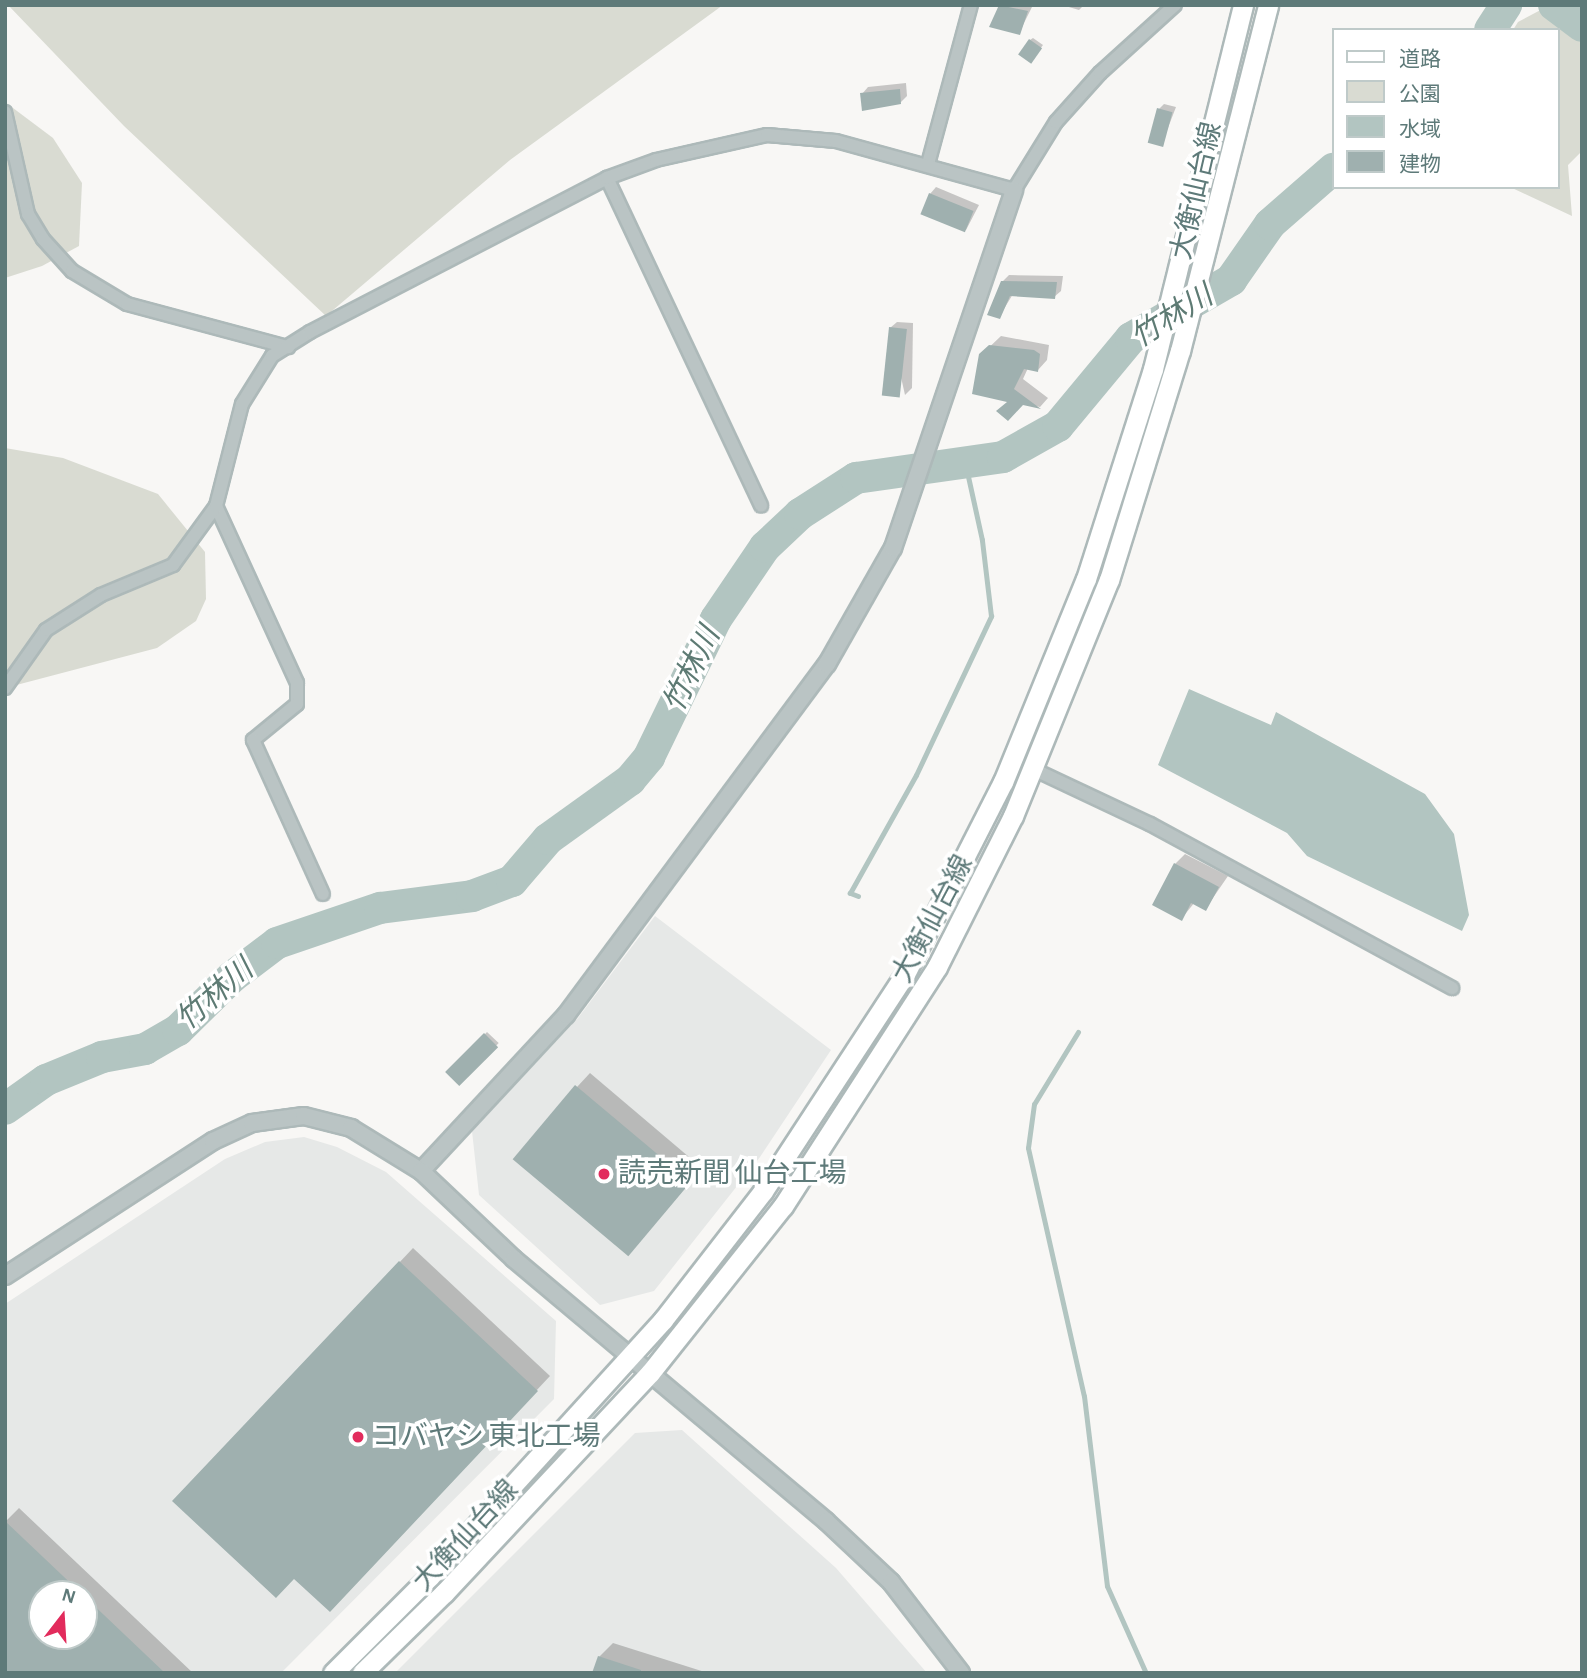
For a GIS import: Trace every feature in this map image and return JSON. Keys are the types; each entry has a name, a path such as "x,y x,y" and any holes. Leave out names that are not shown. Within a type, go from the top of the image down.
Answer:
{"main road":[{"name":"大衡仙台線","path":"333,1673 430,1576 631,1358 763,1191 905,974 968,856 1086,579 1153,369 1243,5"},
{"name":"大衡仙台線","path":"362,1673 463,1574 650,1373 783,1206 937,967 1033,769 1109,580 1180,351 1268,5"}],"street":[{"path":"928,164 971,5"},
{"path":"421,1171 566,1015 827,664 881,575 916,488 1014,190 1056,122 1100,73 1175,5"},
{"path":"5,112 28,214 48,247 72,271 127,304 288,347"},
{"path":"5,688 46,631 101,595 173,565 216,506 242,404 272,356 607,178 656,160 767,135 836,141 928,164 1014,190"},
{"path":"607,178 761,506"},
{"path":"216,506 297,683 297,704 253,740 323,894"},
{"path":"1033,769 1150,824 1452,988"},
{"path":"5,1276 201,1148 253,1122 304,1116 332,1122 376,1141 421,1171 631,1358 891,1582 961,1673"}],"shaded area":[{"path":"655,916 831,1050 760,1157 654,1291 600,1305 479,1195 472,1131 578,1018"},
{"path":"304,1137 337,1147 386,1172 556,1321 554,1399 281,1673 5,1673 5,1304 225,1159 265,1142"},
{"path":"682,1430 836,1568 927,1673 395,1673 635,1433"}],"green space":[{"path":"8,5 723,5 510,160 326,316 124,126"},
{"path":"1550,5 1582,5 1582,151 1568,165 1572,216 1514,189 1559,189 1559,28 1514,28 1518,22"},
{"path":"5,102 53,138 82,183 79,246 42,266 5,278"},
{"path":"5,448 63,458 158,494 205,552 206,599 196,621 157,648 5,688"}],"water":[{"path":"1189,689 1271,725 1276,712 1425,794 1454,834 1469,915 1462,931 1307,856 1287,833 1158,765"}],"building":[{"path":"999,5 1028,11 1020,35 989,27"},
{"path":"1029,39 1042,48 1031,64 1018,55"},
{"path":"900,89 901,104 862,111 860,93"},
{"path":"1157,108 1172,112 1163,147 1148,143"},
{"path":"929,193 974,211 965,232 920,214"},
{"path":"1001,281 1057,282 1055,299 1010,296 1000,319 987,315"},
{"path":"889,327 907,329 900,398 882,396"},
{"path":"989,345 1034,350 1040,354 1038,372 1024,369 1014,389 1041,409 1023,405 1008,421 996,411 1007,402 972,394 979,354"},
{"path":"1174,863 1219,887 1206,911 1191,903 1182,921 1152,905"},
{"path":"484,1033 498,1047 459,1086 445,1072"},
{"path":"575,1085 691,1182 628,1256 513,1159"},
{"path":"399,1261 538,1391 330,1612 294,1579 276,1598 172,1501"},
{"path":"5,1521 67,1580 28,1580 28,1650 98,1650 98,1609 165,1673 5,1673"},
{"path":"598,1656 641,1670 641,1673 592,1673"}],"waterway":[{"name":"竹林川","path":"1491,28 1506,5"},
{"name":"竹林川","path":"1554,5 1582,26"},
{"name":"竹林川","path":"5,1109 46,1080 102,1057 145,1049 178,1030 232,977 277,943 380,908 472,896 512,881 548,839 630,780 649,757 716,619 765,547 800,514 856,478 1003,457 1058,426 1131,338 1231,280 1270,224 1332,170"},
{"path":"858,896 850,893 916,775 991,616 982,540 965,463"},
{"path":"1078,1032 1034,1104 1028,1148 1084,1396 1107,1586 1146,1673"}],"place":[{"name":"読売新聞 仙台工場","path":"604,1174"},
{"name":"コバヤシ 東北工場","path":"358,1437"}]}
